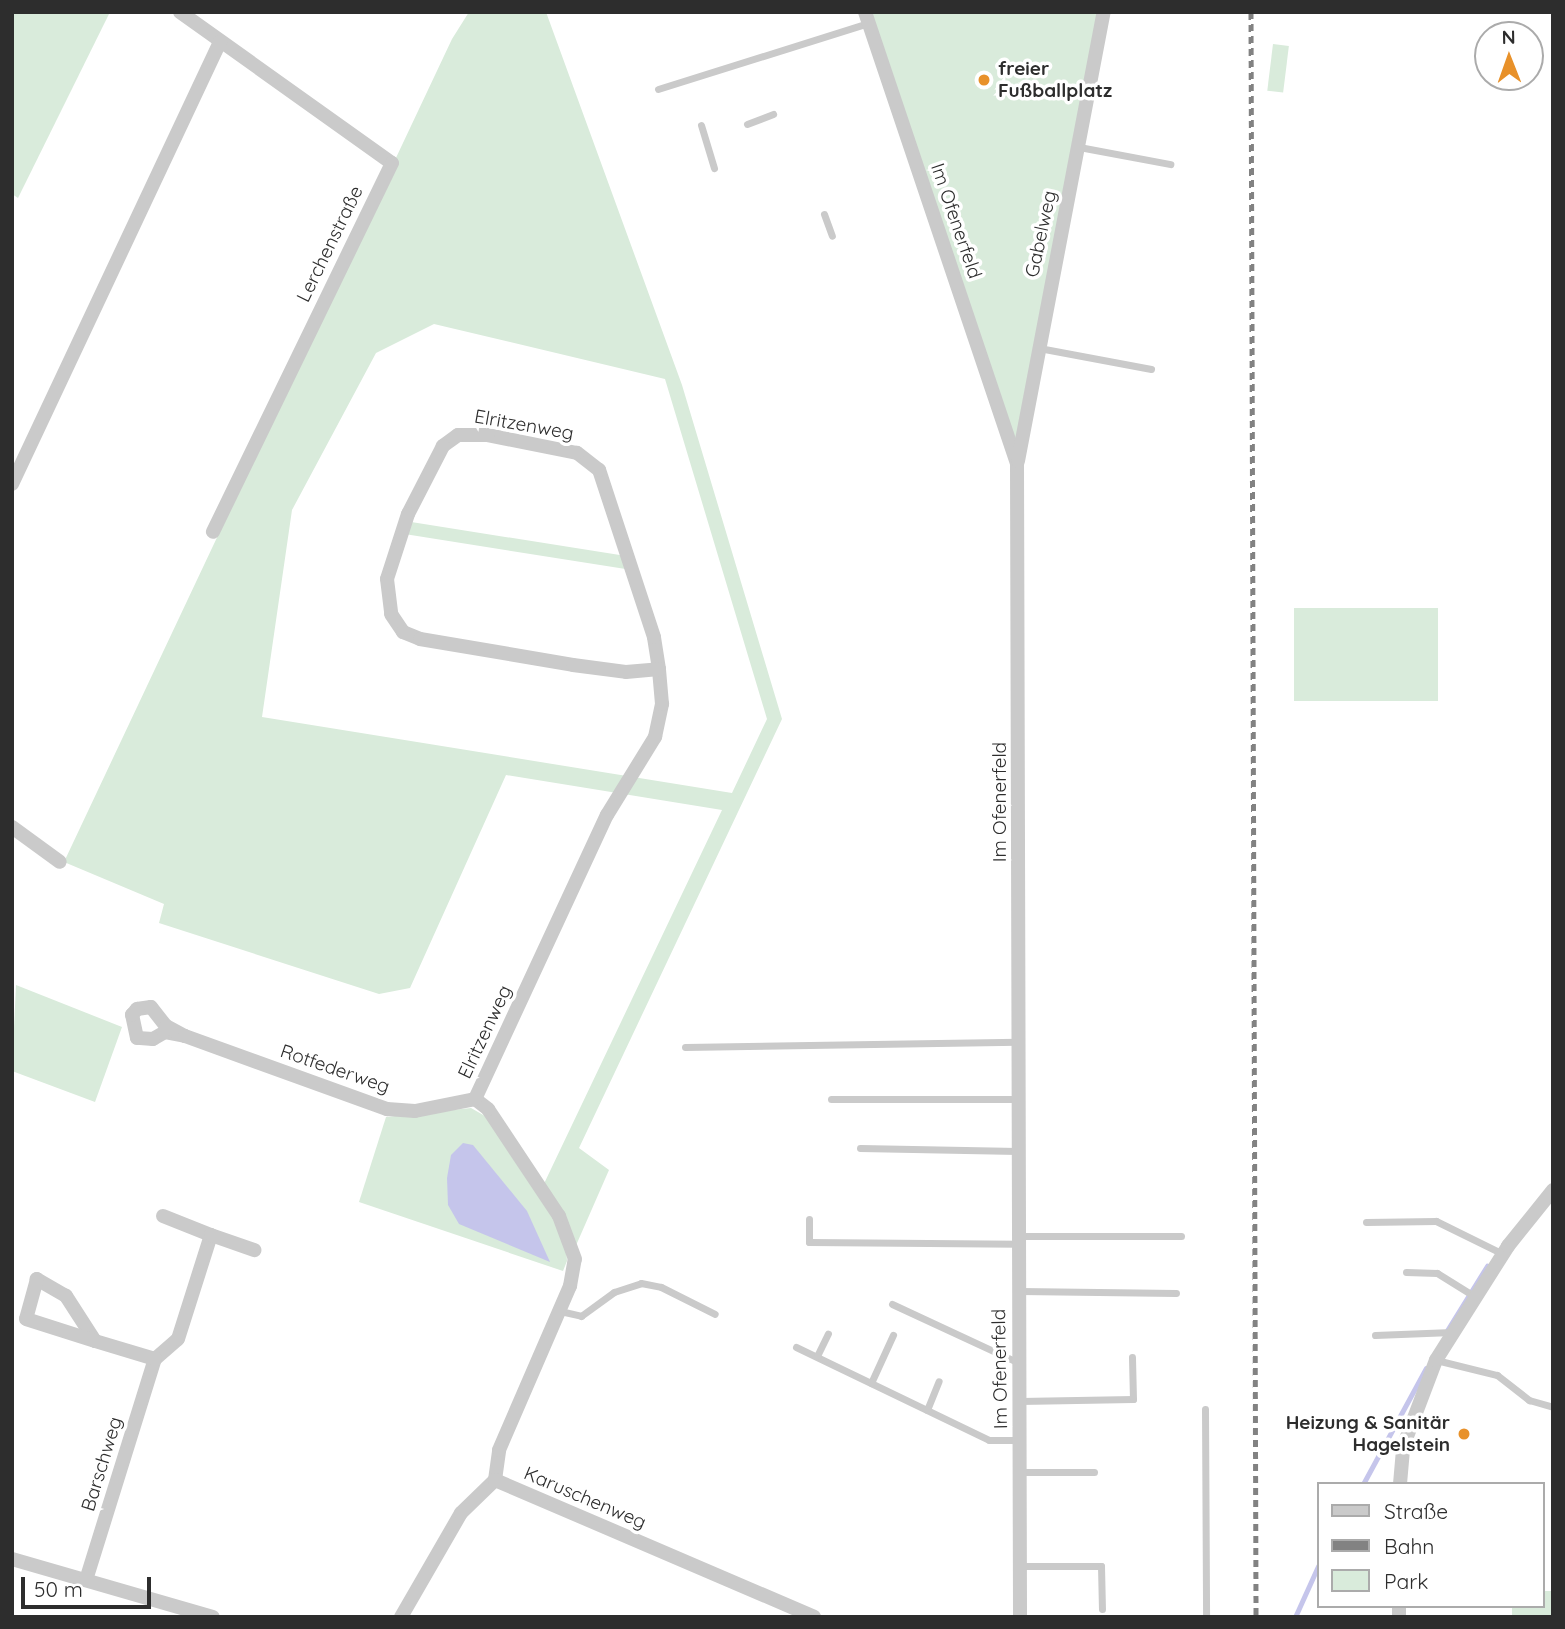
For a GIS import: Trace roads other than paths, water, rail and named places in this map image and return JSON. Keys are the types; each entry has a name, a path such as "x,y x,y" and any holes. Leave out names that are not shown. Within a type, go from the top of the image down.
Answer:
{"street":[{"name":"Lerchenstraße","path":"180,12 391,163 213,532"},
{"name":"Gabelweg","path":"1017,464 1104,12"},
{"name":"Im Ofenerfeld","path":"867,17 1017,464 1021,1099 1020,1617"},
{"path":"12,484 220,41"},
{"name":"Elritzenweg","path":"495,1480 499,1450 574,1272 566,1229 488,1110 475,1099 607,816 655,737 662,704 659,668 654,636 600,470 577,453 488,435 458,435 443,446 408,514 387,579 391,614 402,632 420,639 573,665 626,672 659,668"},
{"path":"12,827 60,862"},
{"name":"Rotfederweg","path":"185,1036 387,1109 415,1111 475,1099"},
{"path":"1400,1482 1403,1447 1436,1360 1474,1296 1553,1190"},
{"path":"163,1216 254,1250"},
{"name":"Barschweg","path":"86,1580 155,1359 178,1339 211,1235"},
{"path":"95,1341 66,1296 37,1279 26,1319 95,1341 155,1359"},
{"name":"Karuschenweg","path":"401,1617 461,1513 495,1480 814,1617"},
{"path":"12,1559 213,1617"}],"lane":[{"path":"658,89 867,17"},
{"path":"747,124 773,114"},
{"path":"701,125 714,168"},
{"path":"1078,147 1170,164"},
{"path":"824,214 832,236"},
{"path":"1039,348 1152,369"},
{"path":"685,1047 1020,1042"},
{"path":"831,1098 1021,1099"},
{"path":"860,1148 1020,1151"},
{"path":"809,1219 809,1242 1181,1236"},
{"path":"1366,1222 1436,1221 1503,1254"},
{"path":"1406,1272 1437,1273 1474,1296"},
{"path":"559,1311 581,1316 614,1292 641,1283 661,1287 715,1314"},
{"path":"1019,1291 1176,1293"},
{"path":"892,1304 1020,1363"},
{"path":"1375,1335 1452,1332"},
{"path":"817,1356 828,1333"},
{"path":"871,1383 893,1335"},
{"path":"796,1347 989,1440 1020,1440"},
{"path":"1020,1401 1132,1399 1132,1357"},
{"path":"1436,1360 1497,1374 1529,1400 1553,1407"},
{"path":"927,1410 939,1381"},
{"path":"1205,1409 1206,1617"},
{"path":"1021,1472 1094,1472"},
{"path":"1020,1566 1101,1566 1102,1609"}],"water":[{"path":"463,1143 473,1145 527,1211 550,1262 459,1224 448,1205 447,1178 451,1155"}],"waterway":[{"path":"1446,1332 1487,1266"},
{"path":"1364,1482 1426,1368"},
{"path":"1295,1617 1316,1570"}],"railway":[{"path":"1251,12 1256,1617"}],"place":[{"name":"freier Fußballplatz","path":"984,80"},
{"name":"Heizung & Sanitär Hagelstein","path":"1464,1434"}]}
